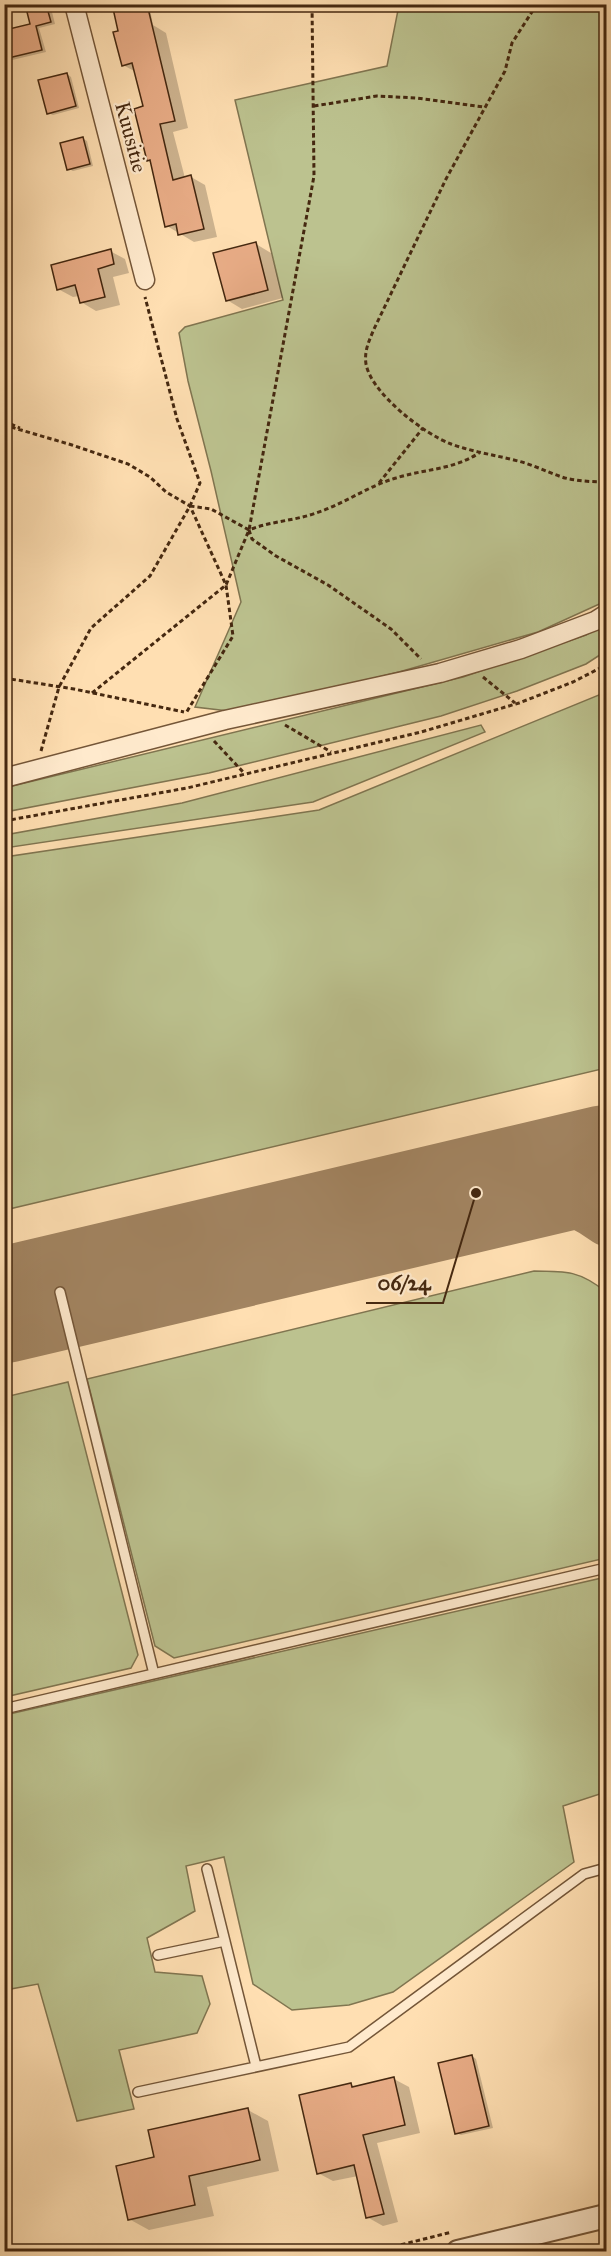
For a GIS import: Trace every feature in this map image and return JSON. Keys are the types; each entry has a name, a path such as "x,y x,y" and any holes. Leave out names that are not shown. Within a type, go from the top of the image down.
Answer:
{"street":[{"name":"Kuusitie","path":"74,4 145,280"},
{"path":"4,778 200,726 440,673 521,649 595,621 606,614"},
{"path":"458,2252 606,2216"}],"lane":[{"path":"60,1292 154,1674"},
{"path":"4,1709 606,1568"},
{"path":"138,2092 349,2048 584,1874 606,1868"},
{"path":"207,1869 256,2066"},
{"path":"158,1955 225,1941"}],"path":[{"path":"92,693 226,585 249,530 314,176 312,4"},
{"path":"537,4 512,43 505,71 446,179 366,348 366,365 372,379 391,403 423,428 448,443 479,453 519,461 567,478 606,482"},
{"path":"314,106 377,96 417,98 485,107"},
{"path":"36,769 59,687 91,628 150,576 190,506 200,483 177,419 145,294 145,280"},
{"path":"4,423 128,464 150,477 166,492 190,506 211,509 249,530 252,539 276,556 328,585 391,629 424,662 440,673"},
{"path":"379,484 423,428"},
{"path":"249,530 265,523 315,514 379,484 415,472 446,469 479,453"},
{"path":"171,734 233,636 226,585 190,506"},
{"path":"467,664 516,704"},
{"path":"4,821 187,788 421,732 516,704 573,682 606,665"},
{"path":"4,678 225,720"},
{"path":"262,712 332,752"},
{"path":"200,726 245,774"}],"green space":[{"path":"399,5 606,5 606,601 538,632 399,672 237,712 195,707 241,602 188,381 179,333 185,327 283,300 235,100 387,66"},
{"path":"606,623 606,651 586,664 517,691 441,716 209,773 5,812 4,788 463,677 586,635"},
{"path":"606,692 606,1068 5,1210 5,857 319,810"},
{"path":"481,725 485,732 313,802 5,848 5,835 182,803"},
{"path":"534,1271 556,1271 580,1276 606,1292 606,1558 174,1658 155,1646 87,1379"},
{"path":"68,1382 138,1655 131,1668 5,1697 5,1397"},
{"path":"606,1577 606,1792 563,1806 574,1862 393,1992 349,2005 292,2010 253,1984 224,1857 186,1866 195,1911 147,1938 155,1972 202,1976 210,2004 197,2033 119,2050 134,2109 77,2121 38,1984 5,1990 5,1715"}],"building":[{"path":"25,4 46,4 51,22 36,26 42,50 4,59 4,36 10,35 9,29 30,24"},
{"path":"112,4 147,4 175,121 160,124 173,180 191,175 204,229 178,235 176,224 165,227 150,160 147,161 134,109 143,106 132,63 122,66 113,32 118,31"},
{"path":"67,73 76,106 47,114 38,80"},
{"path":"83,137 90,164 67,170 60,143"},
{"path":"256,242 268,290 226,301 213,253"},
{"path":"111,249 114,264 98,269 105,297 80,303 75,285 57,290 51,265"},
{"path":"472,2055 489,2126 455,2134 438,2063"},
{"path":"394,2077 405,2125 363,2135 384,2214 366,2218 354,2165 317,2174 299,2095 351,2083 352,2087"},
{"path":"248,2108 260,2160 189,2176 195,2205 128,2220 116,2166 154,2157 148,2130"}],"taxiway":[{"path":"476,1193 512,1191 545,1194 575,1205 606,1223"}],"runway":[{"path":"4,1305 606,1163"}],"place":[{"name":"06/24","path":"476,1193"}]}
